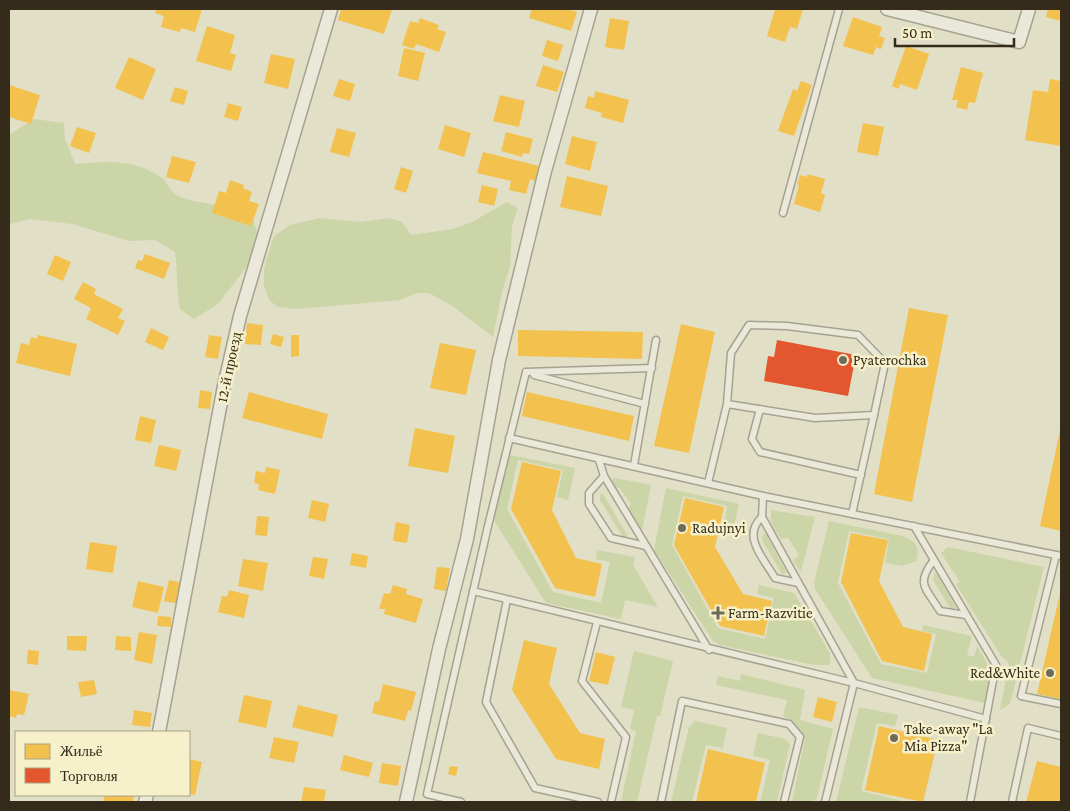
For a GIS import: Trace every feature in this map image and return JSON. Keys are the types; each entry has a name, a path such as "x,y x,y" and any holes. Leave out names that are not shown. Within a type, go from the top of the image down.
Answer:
{"street":[{"name":"12-й проезд","path":"159,731 224,386 240,316 331,9"},
{"path":"406,802 439,649 467,539 499,360 545,171 591,9"},
{"path":"887,9 1019,42 1029,9"}],"lane":[{"path":"782,213 839,9"},
{"path":"708,483 727,404 730,353 748,325 786,326 858,335 885,363 852,514"},
{"path":"634,465 656,340"},
{"path":"526,372 652,368"},
{"path":"526,372 645,404"},
{"path":"425,802 473,591 526,372"},
{"path":"727,404 815,418 874,415"},
{"path":"760,409 752,439 760,452 861,475"},
{"path":"509,438 599,460 634,465 763,496 1059,556 1021,696 1061,704"},
{"path":"599,460 604,476 709,650"},
{"path":"604,476 589,493 589,504 611,538 646,546"},
{"path":"763,496 762,518 854,683 825,802"},
{"path":"762,518 754,525 752,536 761,553 775,578 798,583"},
{"path":"914,526 996,664 970,802"},
{"path":"934,560 924,573 924,583 940,611 966,615"},
{"path":"473,591 709,650 854,683 986,719"},
{"path":"507,600 486,702 535,788 598,802"},
{"path":"597,622 582,681 626,737 611,802"},
{"path":"661,802 682,701 788,724 800,737 784,802"},
{"path":"1012,802 1028,728 1061,736"},
{"path":"427,794 461,802"}],"green space":[{"path":"34,119 64,123 65,139 75,164 121,162 132,164 153,172 165,181 173,193 190,200 250,208 258,236 251,261 218,304 194,319 180,309 175,252 155,240 129,241 72,224 30,219 9,224 9,135"},
{"path":"507,202 518,208 512,226 510,267 502,292 493,337 451,305 429,293 417,293 400,300 296,309 278,307 269,300 264,285 266,261 274,236 290,225 320,218 360,222 389,218 402,222 411,235 453,229 472,222"},
{"path":"501,453 575,468 568,500 557,497 563,470 518,460 507,509 553,592 601,603 610,562 596,559 597,550 635,557 633,565 658,607 625,600 621,619 546,603 490,514"},
{"path":"615,478 651,485 642,531 628,508 631,504 619,487 615,488 612,480"},
{"path":"666,488 739,504 732,535 722,533 727,506 683,496 672,545 718,628 765,639 774,598 757,594 759,585 794,593 830,653 830,665 814,665 719,645 713,641 654,550"},
{"path":"600,494 603,494 628,536 623,537 600,500"},
{"path":"771,510 815,517 801,572 793,561 799,555 788,538 781,539 771,523"},
{"path":"829,521 902,536 916,545 918,552 916,561 903,566 885,563 889,539 849,531 838,583 881,664 927,673 936,634 922,631 923,625 972,636 967,655 974,657 977,646 986,662 989,673 989,686 985,703 872,678 815,589 814,583"},
{"path":"763,534 766,534 787,573 782,574 762,540"},
{"path":"948,547 1044,567 1010,704 1000,710 1009,663 1001,656 956,584 960,582 941,553"},
{"path":"934,573 937,574 956,607 953,609 950,608 933,580"},
{"path":"634,651 673,661 660,716 657,716 637,802 621,802 636,731 630,729 634,710 621,707"},
{"path":"741,674 805,690 800,720 833,729 817,798 811,802 792,802 805,738 789,719 783,716 787,700 716,685 718,676 740,681"},
{"path":"859,707 898,715 895,726 877,723 861,791 908,802 836,802"},
{"path":"695,721 727,728 723,748 706,745 692,802 671,802 689,727"},
{"path":"758,733 785,739 790,744 777,802 760,802 770,760 753,756"}],"building: Жильё":[{"path":"156,9 202,9 195,32 181,28 180,32 161,27 164,16 155,13"},
{"path":"341,9 392,9 384,34 338,20"},
{"path":"532,9 567,9 577,12 571,31 529,18"},
{"path":"775,9 803,9 797,29 790,27 785,42 767,36"},
{"path":"1048,9 1061,9 1061,21 1046,17"},
{"path":"853,17 882,27 879,36 885,38 881,49 876,47 873,55 843,46"},
{"path":"420,18 439,25 437,29 446,32 439,52 416,44 414,49 402,45 410,21 418,23"},
{"path":"610,18 629,21 624,50 605,47"},
{"path":"207,26 235,35 230,53 236,55 231,71 196,61"},
{"path":"547,40 563,45 558,61 542,56"},
{"path":"906,46 929,54 917,90 900,84 899,89 892,86"},
{"path":"404,48 425,53 418,81 398,76"},
{"path":"271,54 295,59 288,89 264,83"},
{"path":"129,57 156,69 143,100 115,88"},
{"path":"543,65 564,72 557,92 536,86"},
{"path":"961,67 983,73 975,103 969,102 967,110 956,107 958,100 952,100"},
{"path":"339,79 355,84 350,101 333,96"},
{"path":"1050,79 1061,81 1061,146 1025,140 1033,90 1048,92"},
{"path":"801,81 812,85 794,136 778,131 793,89 797,91"},
{"path":"9,85 40,95 31,124 9,117"},
{"path":"175,87 188,91 184,105 170,101"},
{"path":"595,91 629,100 623,123 601,117 602,113 585,108 588,96 594,98"},
{"path":"500,95 525,101 519,127 493,121"},
{"path":"228,103 242,107 238,121 224,117"},
{"path":"863,123 884,127 878,156 857,152"},
{"path":"445,125 471,133 464,157 438,149"},
{"path":"77,127 96,133 89,153 70,146"},
{"path":"337,128 356,133 349,157 330,152"},
{"path":"506,132 533,139 529,154 523,153 522,157 501,151"},
{"path":"572,136 597,142 590,171 565,164"},
{"path":"483,152 539,166 535,181 530,179 526,194 509,190 511,181 477,173"},
{"path":"172,156 196,162 189,183 166,177"},
{"path":"401,167 413,171 406,193 394,189"},
{"path":"807,174 825,179 821,193 825,195 820,212 794,204 800,175 807,177"},
{"path":"567,176 608,186 601,216 560,207"},
{"path":"230,180 244,185 243,188 252,192 249,201 259,204 251,226 212,213 219,191 226,193"},
{"path":"482,185 498,189 494,206 478,202"},
{"path":"145,254 170,263 164,279 135,268 138,260 142,261"},
{"path":"55,255 71,262 63,281 47,274"},
{"path":"83,282 96,289 94,294 123,309 118,318 125,321 118,335 86,319 91,308 74,299"},
{"path":"909,308 948,315 912,502 874,494"},
{"path":"247,323 263,325 261,345 245,344"},
{"path":"681,324 715,332 689,453 654,446"},
{"path":"151,328 169,337 163,350 145,342"},
{"path":"518,330 643,332 642,359 518,356"},
{"path":"273,334 284,337 281,347 270,344"},
{"path":"38,335 77,344 70,376 16,363 21,343 29,345 31,337 37,339"},
{"path":"209,335 222,337 218,359 205,357"},
{"path":"291,335 299,335 299,356 291,357"},
{"path":"440,343 476,350 466,395 430,388"},
{"path":"200,390 212,392 210,409 198,408"},
{"path":"249,392 328,414 322,439 242,418"},
{"path":"527,392 634,416 629,441 522,416"},
{"path":"140,416 156,420 151,443 135,440"},
{"path":"415,428 455,436 448,473 408,466"},
{"path":"1061,430 1061,531 1040,526"},
{"path":"159,445 181,450 176,471 154,466"},
{"path":"522,462 561,471 552,510 576,558 602,564 595,597 555,588 511,509"},
{"path":"266,467 280,470 275,494 258,490 259,484 254,483 256,471 265,473"},
{"path":"685,498 724,507 715,547 743,594 772,601 764,636 720,626 674,545"},
{"path":"312,500 329,504 325,522 308,518"},
{"path":"257,516 269,517 267,536 255,535"},
{"path":"396,522 410,525 407,543 393,541"},
{"path":"851,533 888,540 879,581 903,627 932,634 924,671 882,661 841,582"},
{"path":"90,542 117,546 113,573 86,569"},
{"path":"352,553 368,556 366,568 350,565"},
{"path":"313,557 328,559 324,579 309,576"},
{"path":"243,559 268,563 263,591 238,586"},
{"path":"437,567 450,568 446,591 434,589"},
{"path":"169,580 184,583 180,604 164,601"},
{"path":"138,581 164,587 158,613 132,607"},
{"path":"393,585 407,589 406,594 423,599 416,623 384,614 385,609 379,609 384,593 390,594"},
{"path":"1061,589 1061,699 1037,694"},
{"path":"229,590 249,595 244,618 218,612 222,596 227,597"},
{"path":"158,616 171,617 171,627 157,626"},
{"path":"139,632 157,635 152,664 134,660"},
{"path":"67,636 87,636 86,651 67,650"},
{"path":"116,636 131,637 131,651 115,650"},
{"path":"524,640 557,648 549,684 580,733 605,739 599,769 556,759 512,690"},
{"path":"28,650 39,651 38,665 27,664"},
{"path":"596,652 615,657 608,685 589,681"},
{"path":"94,680 97,694 81,697 78,682"},
{"path":"383,684 416,692 411,711 408,710 405,721 372,713 375,701 379,702"},
{"path":"9,690 29,694 24,715 17,714 16,718 9,716"},
{"path":"244,695 272,701 266,728 238,722"},
{"path":"818,697 837,702 832,722 813,717"},
{"path":"298,705 338,715 333,737 292,727"},
{"path":"134,710 152,713 150,727 132,725"},
{"path":"879,726 938,740 923,802 865,790"},
{"path":"274,737 299,742 294,763 269,758"},
{"path":"708,749 765,763 756,802 696,802"},
{"path":"344,755 373,763 369,777 340,770"},
{"path":"190,759 202,762 195,795 190,794"},
{"path":"1037,761 1061,767 1061,802 1026,802"},
{"path":"382,763 401,766 398,786 379,783"},
{"path":"450,766 458,767 456,776 448,774"},
{"path":"304,787 326,790 324,802 301,802"},
{"path":"105,796 134,796 133,802 103,802"}],"building: Торговля":[{"path":"777,340 856,355 848,396 764,381 768,356 774,357"}],"place":[{"name":"Pyaterochka","path":"843,360"},
{"name":"Radujnyi","path":"682,528"},
{"name":"Farm-Razvitie","path":"718,613"},
{"name":"Red&White","path":"1050,673"},
{"name":"Take-away \"La Mia Pizza\"","path":"894,738"}]}
